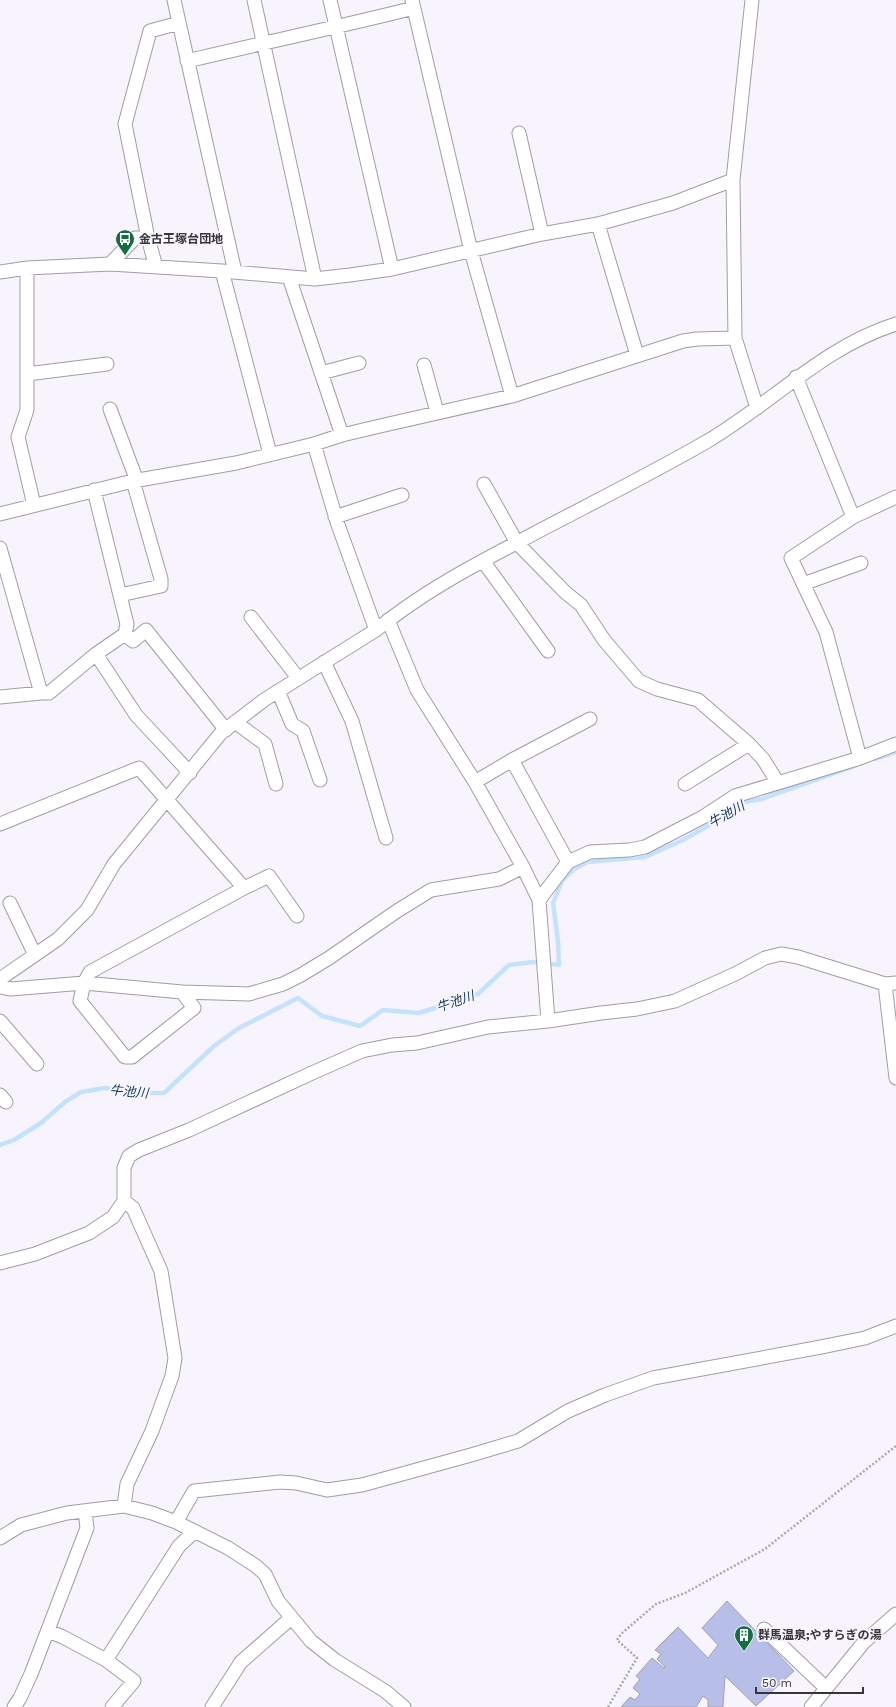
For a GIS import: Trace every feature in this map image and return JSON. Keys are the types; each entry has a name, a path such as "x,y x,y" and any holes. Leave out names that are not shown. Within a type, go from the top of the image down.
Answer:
{"street":[{"path":"174,0 186,61 235,272"},
{"path":"254,0 315,279"},
{"path":"330,0 392,269"},
{"path":"752,0 733,180 735,338 756,408"},
{"path":"186,61 336,28 414,4 471,252 512,396"},
{"path":"156,267 148,238 125,124 150,31 179,23"},
{"path":"519,133 542,234"},
{"path":"0,272 27,268 110,264 222,270 315,279 392,269 471,252 542,234 598,224 673,203 733,180"},
{"path":"598,224 636,355"},
{"path":"110,264 135,238 148,238"},
{"path":"27,268 27,410 18,437 34,505"},
{"path":"222,270 270,454"},
{"path":"289,277 342,435"},
{"path":"0,979 58,939 87,910 114,864 190,773 231,726 264,700 376,630 388,620 458,574 706,441 756,408 796,377 851,342 879,329 896,324"},
{"path":"0,514 135,481 236,463 314,444 342,435 512,396 636,355 690,340 735,338"},
{"path":"321,373 359,363"},
{"path":"27,374 107,364"},
{"path":"424,365 437,412"},
{"path":"796,377 853,517"},
{"path":"110,409 135,481 161,579 161,586 120,595"},
{"path":"314,444 335,517 376,630"},
{"path":"484,484 517,543 566,593 581,605 604,640 639,681 657,689 698,700 763,758 778,783"},
{"path":"0,697 49,693 96,654 125,634 127,624 94,490"},
{"path":"335,517 402,496"},
{"path":"860,758 826,632 791,558 853,517 896,497"},
{"path":"0,548 41,693"},
{"path":"483,560 548,651"},
{"path":"803,584 861,563"},
{"path":"251,617 298,678"},
{"path":"388,620 417,690 475,782 523,867 539,900 548,1021"},
{"path":"125,634 133,641 146,630 231,726 265,744 276,784"},
{"path":"96,654 136,715 190,773"},
{"path":"324,662 352,721 386,838"},
{"path":"278,691 292,724 303,730 320,780"},
{"path":"475,782 512,760 590,719"},
{"path":"685,784 749,744"},
{"path":"539,900 568,862 590,852 629,850 645,847 703,817 735,796 860,758 896,744"},
{"path":"512,760 568,862"},
{"path":"0,824 139,768 244,888"},
{"path":"0,987 11,988 84,984 182,992 249,994 283,984 329,958 397,911 431,890 499,879 523,867"},
{"path":"182,992 194,1008 132,1057 125,1057 80,1001 84,984 90,972 244,888 269,876 297,916"},
{"path":"10,903 35,955"},
{"path":"0,1263 35,1254 89,1233 113,1216 124,1201 124,1168 129,1156 139,1150 189,1130 312,1072 362,1051 392,1045 417,1043 488,1026 548,1021 637,1009 675,1001 735,974 765,958 781,954 798,957 890,984 896,1078"},
{"path":"0,1021 37,1064"},
{"path":"124,1201 133,1208 161,1271 175,1358 172,1376 152,1432 127,1484 124,1506"},
{"path":"176,1522 194,1491 280,1482 296,1483 327,1490 362,1485 471,1456 518,1440 568,1412 605,1395 653,1378 858,1339 896,1326"},
{"path":"0,1538 21,1525 67,1513 124,1506 152,1513 176,1522 228,1548 256,1566 265,1574 278,1601 311,1641 335,1660 385,1691 404,1707"},
{"path":"14,1707 20,1698 31,1674 87,1528 85,1511"},
{"path":"106,1660 179,1546 194,1532"},
{"path":"811,1707 864,1642 896,1614"},
{"path":"212,1707 241,1662 291,1618"},
{"path":"764,1629 826,1688"},
{"path":"48,1631 63,1637 106,1660 134,1681 112,1707"}],"path":[{"path":"608,1707 637,1658 617,1640 621,1634 656,1604 685,1593 765,1549 896,1446"}],"building":[{"name":"群馬温泉;やすらぎの湯","path":"727,1601 794,1671 756,1706 725,1676 723,1707 708,1707 708,1700 703,1696 696,1707 621,1707 630,1697 635,1700 640,1694 633,1688 640,1679 636,1676 652,1658 664,1668 665,1667 657,1659 661,1654 655,1650 678,1627 708,1658 718,1645 702,1628"}],"waterway":[{"name":"牛池川","path":"875,759 896,752"},
{"name":"牛池川","path":"0,1145 14,1140 41,1123 65,1102 81,1092 105,1088 142,1093 164,1093 214,1046 239,1028 298,998 322,1016 360,1026 383,1010 419,1013 478,994 509,965 533,962 559,965 558,941 553,903 562,881 574,869 588,862 645,857 683,840 720,819 744,802 762,799 855,766"}],"place":[{"name":"金古王塚台団地","path":"125,256"},
{"name":"群馬温泉;やすらぎの湯","path":"744,1652"}]}
